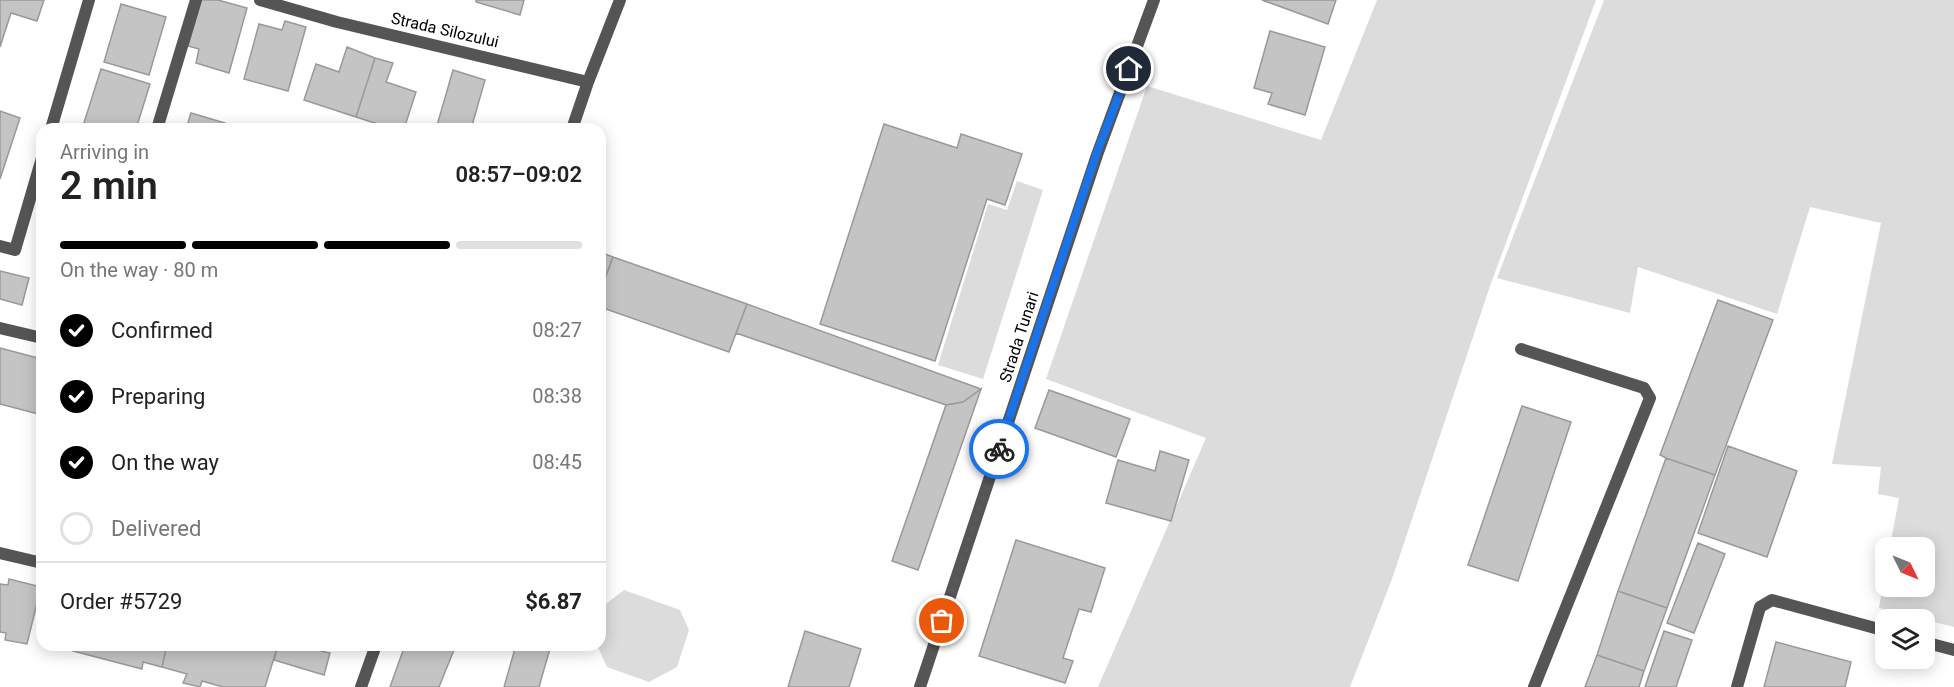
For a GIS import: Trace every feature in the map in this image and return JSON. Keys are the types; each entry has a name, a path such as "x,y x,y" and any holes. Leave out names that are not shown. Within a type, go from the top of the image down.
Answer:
{"street":[{"path":"53,123 88,0"},
{"path":"159,123 196,0"},
{"name":"Strada Silozului","path":"260,0 337,22 588,82"},
{"path":"574,123 620,0"},
{"name":"Strada Tunari","path":"920,687 1096,155 1154,0"},
{"path":"0,246 15,250 36,180"},
{"path":"0,328 36,337"},
{"path":"1521,349 1644,388 1650,398 1534,687"},
{"path":"0,553 36,562"},
{"path":"1737,687 1760,607 1772,600 1875,628"},
{"path":"1935,645 1954,650"},
{"path":"361,687 374,651"}],"shaded area":[{"path":"1377,0 1596,0 1490,286 1392,579 1350,687 1098,687 1206,438 1046,379 1147,86 1321,140"},
{"path":"1604,0 1954,0 1954,627 1935,622 1935,609 1879,608 1881,597 1935,597 1935,537 1892,537 1899,498 1878,494 1881,467 1832,464 1881,223 1810,207 1777,314 1638,267 1630,313 1497,278"},
{"path":"1017,181 1043,190 983,379 938,365 988,204 1007,210"},
{"path":"624,590 680,610 689,630 677,667 649,682 607,667 600,651 606,651 607,603"}],"building":[{"path":"0,0 44,0 37,21 11,13 0,47"},
{"path":"201,0 218,0 247,8 229,73 196,63 199,49 188,46"},
{"path":"476,0 524,0 520,15 476,2"},
{"path":"1262,0 1336,0 1328,24"},
{"path":"121,4 166,17 149,75 104,62"},
{"path":"285,21 306,27 288,91 244,79 259,24 282,30"},
{"path":"1270,31 1325,47 1305,115 1268,104 1272,93 1254,88"},
{"path":"347,47 375,58 356,117 304,100 316,64 339,72"},
{"path":"375,58 393,63 386,82 416,92 406,123 374,123 356,117"},
{"path":"101,69 150,84 138,123 84,123"},
{"path":"453,70 485,80 473,123 438,123"},
{"path":"0,111 20,118 0,179"},
{"path":"191,113 225,123 188,123"},
{"path":"884,124 957,148 961,134 1022,154 1005,205 987,199 935,361 820,324"},
{"path":"606,254 613,257 606,276"},
{"path":"613,257 747,304 729,352 606,309 606,276"},
{"path":"0,271 29,278 22,305 0,299"},
{"path":"1718,300 1773,320 1715,475 1660,455"},
{"path":"747,304 981,389 963,402 946,405 736,333"},
{"path":"0,348 36,357 36,413 0,404"},
{"path":"981,389 918,570 892,561 946,405 963,402"},
{"path":"1049,390 1130,419 1116,457 1035,428"},
{"path":"1522,406 1571,422 1518,581 1468,565"},
{"path":"1728,446 1797,471 1767,557 1698,533"},
{"path":"1160,451 1189,460 1171,521 1106,503 1118,460 1155,471"},
{"path":"1666,458 1715,475 1667,608 1618,591"},
{"path":"1016,540 1105,568 1091,612 1079,609 1063,658 1073,661 1065,683 979,656"},
{"path":"1698,543 1725,554 1694,633 1667,623"},
{"path":"9,579 36,586 36,607 27,644 5,640 6,633 0,632 0,584 8,585"},
{"path":"1618,591 1667,608 1644,671 1597,655"},
{"path":"805,631 861,649 849,687 788,687"},
{"path":"1664,631 1692,640 1676,687 1645,687"},
{"path":"1776,642 1851,662 1845,687 1764,687"},
{"path":"73,651 166,651 162,667 143,662 142,669"},
{"path":"166,651 276,651 265,687 223,687 202,681 200,687 183,683 187,674 162,667"},
{"path":"276,651 330,653 324,675 274,660"},
{"path":"403,651 454,651 439,687 390,687"},
{"path":"514,651 549,651 539,687 504,687"},
{"path":"1597,655 1644,671 1639,687 1585,687"}],"way so far":[{"path":"942,621 999,449"}],"route":[{"path":"999,449 1096,155 1129,69"}]}
